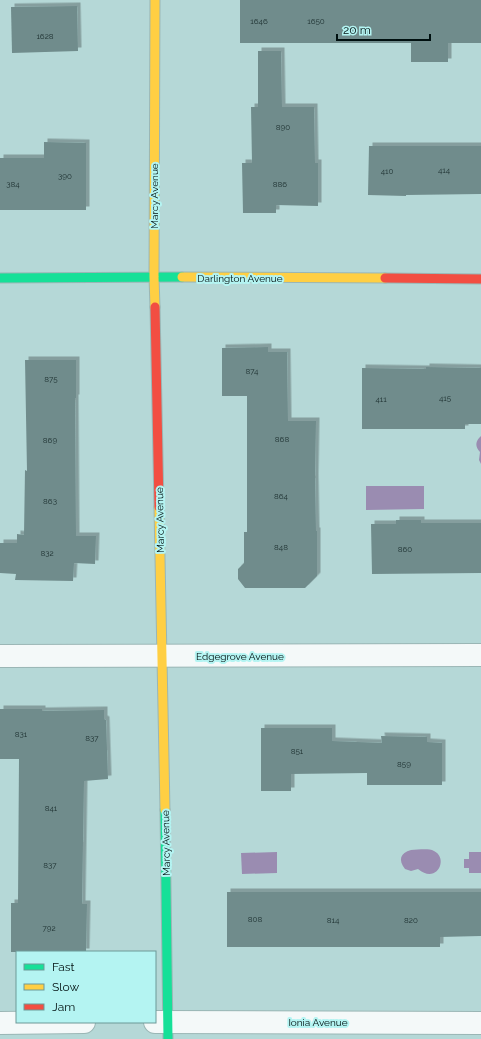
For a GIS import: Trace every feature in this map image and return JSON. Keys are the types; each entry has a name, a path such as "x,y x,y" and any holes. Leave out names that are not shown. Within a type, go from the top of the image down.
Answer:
{"street":[{"name":"Marcy Avenue","path":"155,0 154,277 163,656 164,1027"},
{"name":"Darlington Avenue","path":"0,278 154,277 481,279"},
{"name":"Edgegrove Avenue","path":"0,656 481,655"},
{"path":"0,1023 16,1023"},
{"name":"Ionia Avenue","path":"164,1027 481,1023"}],"shaded area":[{"path":"481,436 481,464 479,460 480,452 476,444"},
{"path":"366,486 424,486 424,509 366,510"},
{"path":"426,849 434,851 438,854 440,859 441,864 439,869 431,874 425,873 418,869 411,871 405,869 401,863 401,857 404,853 411,850"},
{"path":"277,852 277,873 242,874 241,853"},
{"path":"469,852 481,852 481,873 469,873 469,868 464,868 464,859 469,859"}],"building":[{"path":"240,0 481,0 481,43 448,43 448,62 411,62 411,43 240,43"},
{"path":"77,6 78,51 12,53 11,7"},
{"path":"258,51 281,51 282,107 314,107 315,163 318,163 318,206 276,205 276,213 243,213 242,163 252,163 251,107 258,107"},
{"path":"44,142 86,143 86,210 0,210 0,158 44,158"},
{"path":"369,146 481,146 481,194 406,196 368,195"},
{"path":"268,347 268,352 287,352 288,421 316,421 315,477 317,576 305,588 245,588 238,579 238,569 244,563 244,532 247,532 247,396 222,396 222,348"},
{"path":"25,360 76,360 76,536 96,536 95,564 74,563 73,581 15,580 16,574 0,573 0,543 17,543 17,534 24,535 25,470 27,471"},
{"path":"426,367 481,368 481,424 465,424 465,429 362,429 362,368 426,369"},
{"path":"396,520 421,520 421,523 481,523 481,573 372,574 371,524 396,524"},
{"path":"0,709 42,709 42,711 104,710 104,719 106,720 108,779 84,781 82,904 87,904 86,951 11,952 11,903 18,903 19,759 0,759"},
{"path":"261,728 332,728 332,741 382,743 381,736 427,737 427,742 442,743 442,785 367,785 367,773 291,774 291,791 261,791"},
{"path":"227,892 481,892 481,936 440,937 440,947 227,947"}],"traffic: fast":[{"path":"0,278 182,277"},
{"path":"165,810 168,1039"}],"traffic: slow":[{"path":"155,0 155,307"},
{"path":"182,277 385,278"},
{"path":"159,507 165,810"}],"traffic: jam":[{"path":"385,278 481,279"},
{"path":"155,307 159,507"}]}
